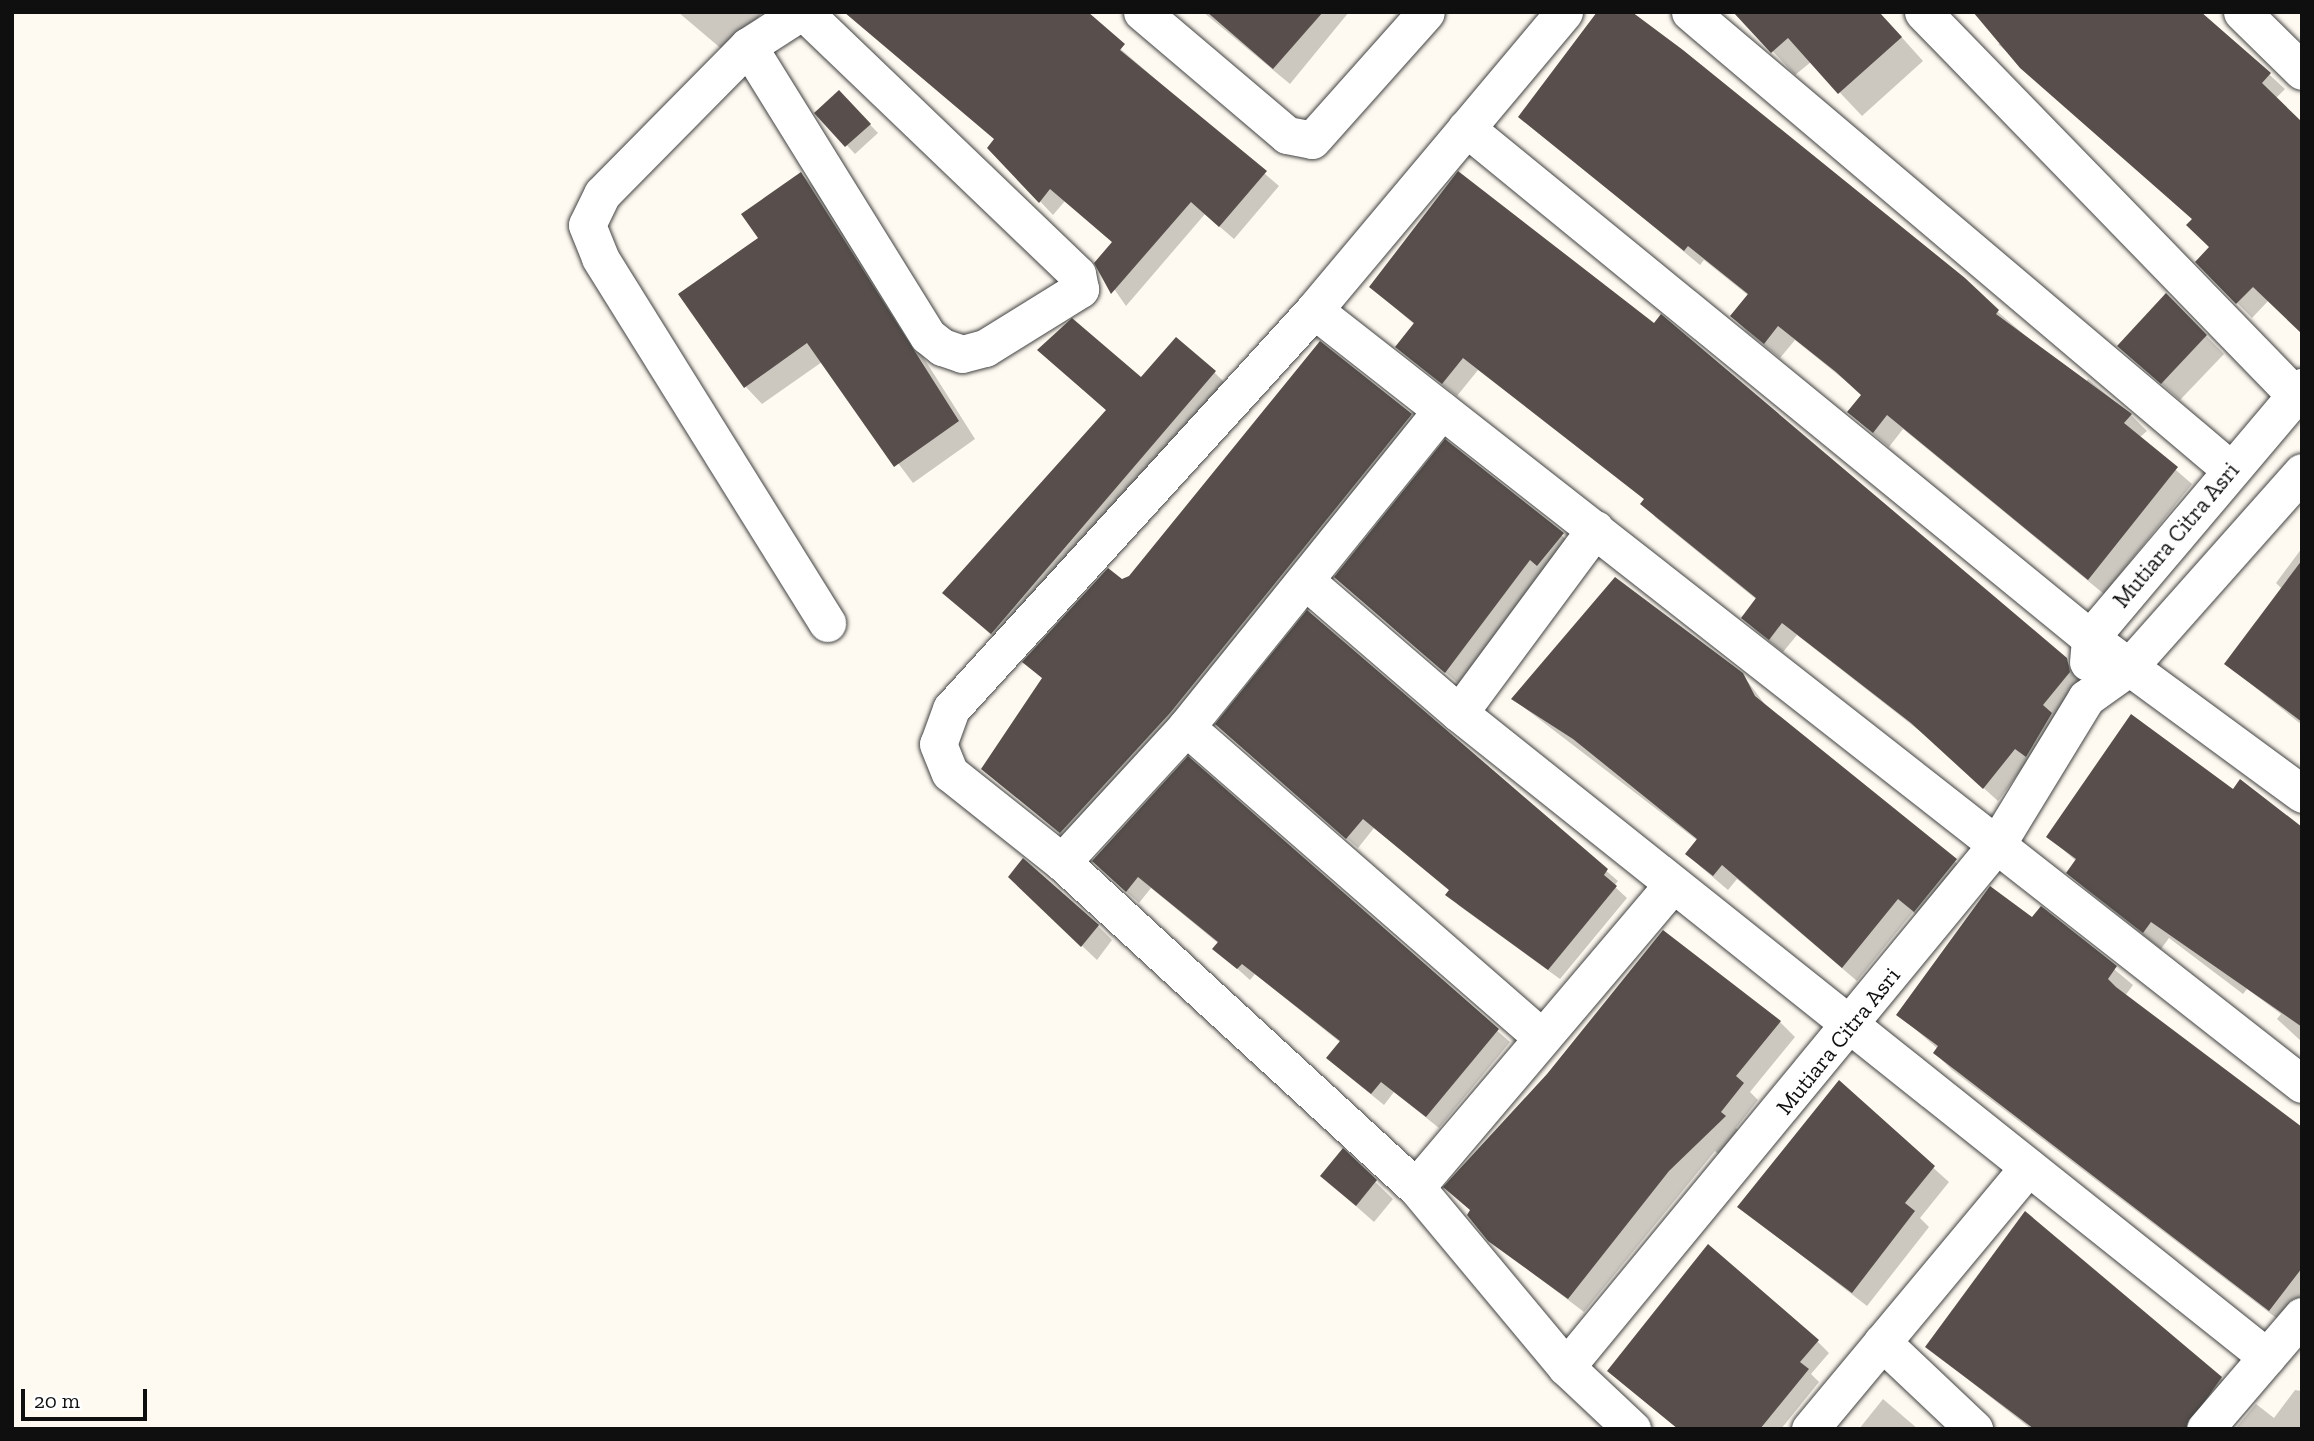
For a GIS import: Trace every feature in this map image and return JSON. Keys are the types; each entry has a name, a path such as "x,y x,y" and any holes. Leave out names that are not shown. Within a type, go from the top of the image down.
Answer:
{"street":[{"path":"748,46 928,336 942,347 962,354 985,348 1080,289 1077,274 802,12 748,46 602,194 588,216 588,234 827,623"},
{"path":"1142,12 1287,135 1312,140 1426,12"},
{"path":"1564,12 1314,310 943,724 938,744 950,773 1062,862 1416,1187 1566,1367 1632,1429"},
{"path":"1690,12 2231,471"},
{"path":"1923,12 2298,391"},
{"path":"2242,12 2302,71"},
{"path":"1466,128 2090,638 2302,793"},
{"path":"1314,310 2302,1084"},
{"name":"Mutiara Citra Asri","path":"2086,698 2090,638 2298,391"},
{"path":"1062,862 1186,727 1307,582 1442,410"},
{"name":"Mutiara Citra Asri","path":"1566,1367 1852,1027 1997,844 2086,698 2128,668 2300,476"},
{"path":"1459,713 1595,529"},
{"path":"1307,582 1459,713 2267,1357"},
{"path":"1186,727 1541,1037"},
{"path":"1416,1187 1673,884"},
{"path":"1810,1429 2028,1167"},
{"path":"2205,1429 2302,1316"},
{"path":"1882,1342 1974,1429"}],"building":[{"path":"844,12 1088,12 1125,44 1120,50 1267,171 1219,227 1191,202 1111,294 1094,263 1112,242 1050,189 1039,203 987,148 994,139"},
{"path":"1207,12 1323,12 1273,69"},
{"path":"1597,12 1632,12 1683,50 1965,278 1999,310 1996,314 2132,414 2124,423 2178,467 2088,580 1887,415 1873,433 1847,412 1861,395 1836,372 1778,326 1764,344 1730,316 1748,294 1688,246 1684,251 1518,117"},
{"path":"1733,12 1879,12 1902,37 1838,94 1788,38 1771,53"},
{"path":"1973,12 2201,12 2271,73 2262,83 2302,122 2302,334 2253,287 2236,304 2195,262 2209,247 2186,225 2192,219 2020,68"},
{"path":"839,90 871,124 845,147 814,113"},
{"path":"1458,171 1654,323 1661,314 2067,658 2070,672 2043,705 2052,713 2026,757 2015,749 1983,789 1911,723 1782,623 1769,640 1741,618 1756,598 1640,504 1644,499 1463,358 1442,384 1395,347 1414,323 1369,287"},
{"path":"801,172 959,421 894,467 807,343 744,388 678,294 758,238 741,214"},
{"path":"2166,293 2207,335 2161,384 2117,346"},
{"path":"1072,318 1141,377 1176,337 1216,371 991,634 942,593 1106,410 1037,350"},
{"path":"1320,341 1412,414 1170,713 1060,833 981,769 1042,678 1022,662 1108,568 1122,579 1129,576"},
{"path":"1445,439 1564,533 1537,566 1530,560 1445,673 1334,577"},
{"path":"2302,560 2302,722 2224,664"},
{"path":"1615,577 1743,673 1755,696 1957,859 1914,912 1898,899 1842,968 1722,865 1713,876 1685,854 1697,839 1573,739 1511,699"},
{"path":"1307,610 1608,869 1604,875 1617,886 1548,970 1445,895 1449,890 1363,819 1346,839 1215,724"},
{"path":"2131,714 2233,789 2240,779 2302,827 2302,1027 2151,922 2143,933 2066,873 2076,859 2046,837"},
{"path":"1188,756 1499,1029 1426,1117 1381,1082 1371,1094 1326,1058 1340,1041 1242,964 1237,969 1212,949 1218,942 1138,877 1126,892 1092,861"},
{"path":"1023,858 1099,925 1081,947 1008,877"},
{"path":"1990,886 2032,917 2041,906 2117,966 2108,979 2116,987 2302,1127 2302,1268 2269,1311 1933,1053 1938,1046 1896,1015"},
{"path":"1663,930 1781,1021 1736,1076 1744,1083 1721,1112 1726,1116 1669,1171 1568,1299 1488,1241 1467,1215 1470,1210 1443,1187 1547,1074"},
{"path":"1839,1080 1935,1166 1905,1203 1915,1211 1852,1293 1737,1207"},
{"path":"1343,1148 1377,1180 1356,1206 1320,1176"},
{"path":"2025,1211 2222,1377 2185,1429 2034,1429 1925,1347"},
{"path":"1708,1244 1819,1340 1800,1362 1809,1369 1760,1429 1678,1429 1607,1371"}]}
